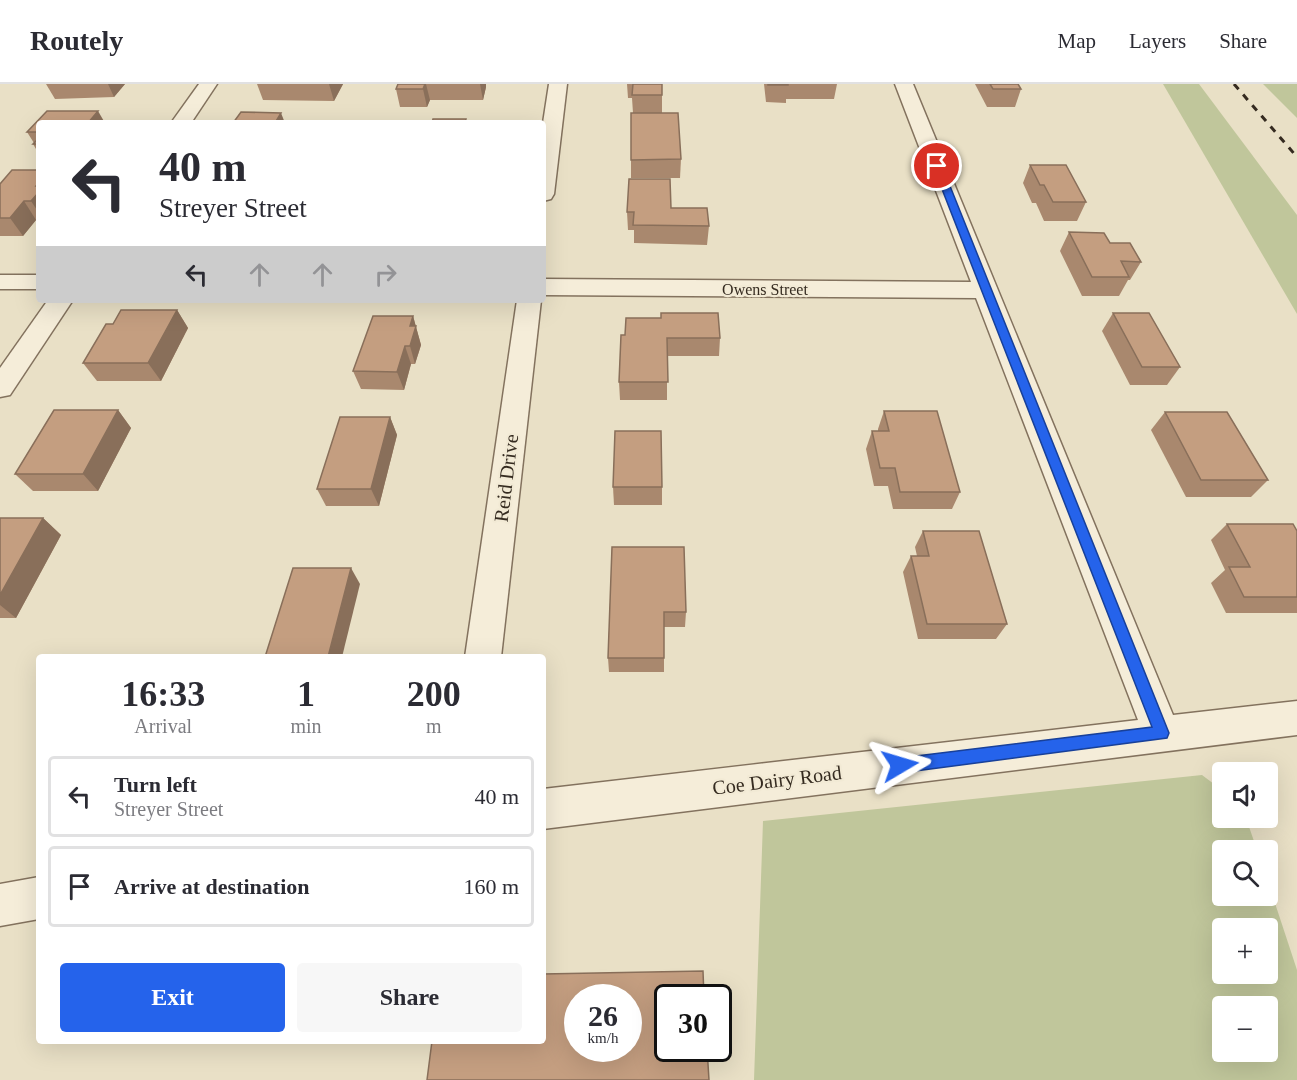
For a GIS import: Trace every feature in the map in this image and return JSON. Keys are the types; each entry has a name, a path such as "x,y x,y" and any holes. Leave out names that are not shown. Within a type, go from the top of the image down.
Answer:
{"street":[{"path":"183,120 208,84"},
{"path":"546,172 558,84"},
{"path":"904,84 1162,733"},
{"path":"0,282 36,282"},
{"name":"Owens Street","path":"546,287 987,290"},
{"path":"0,388 58,303"},
{"name":"Reid Drive","path":"483,654 529,303"},
{"name":"Coe Dairy Road","path":"546,809 1297,718"},
{"path":"0,905 36,899"}],"green space":[{"path":"1163,84 1199,84 1297,215 1297,314"},
{"path":"1263,84 1297,84 1297,118"},
{"path":"1202,775 1212,782 1212,828 1249,828 1254,840 1212,840 1212,906 1276,906 1297,970 1297,1080 754,1080 763,821"}],"building":[{"path":"398,84 425,84 423,89 396,89"},
{"path":"633,84 662,84 662,95 632,95"},
{"path":"990,84 1018,84 1021,89 993,89"},
{"path":"47,111 98,111 90,120 38,120"},
{"path":"241,112 281,113 277,120 235,120"},
{"path":"631,113 678,113 681,159 631,160"},
{"path":"433,119 466,119 466,120"},
{"path":"36,123 36,132 27,132"},
{"path":"1030,165 1066,165 1086,202 1053,202 1044,185 1040,185"},
{"path":"12,170 36,170 36,195 31,201 24,201 10,218 0,218 0,184"},
{"path":"629,179 670,179 671,208 707,208 709,226 633,225 634,212 627,212"},
{"path":"1069,232 1104,233 1110,243 1130,243 1141,262 1121,261 1129,277 1092,277"},
{"path":"121,310 177,310 148,363 83,363 106,324 113,324"},
{"path":"661,313 718,313 720,338 667,338 668,382 619,382 621,335 625,335 626,318 661,318"},
{"path":"1113,313 1149,313 1180,367 1142,367"},
{"path":"373,316 413,316 410,326 416,326 410,346 405,346 397,372 353,371"},
{"path":"54,410 118,410 83,474 15,474"},
{"path":"884,411 937,411 960,492 900,492 895,468 880,468 872,431 889,431"},
{"path":"1165,412 1227,412 1268,480 1201,480"},
{"path":"340,417 390,417 371,489 317,489"},
{"path":"615,431 661,431 662,487 613,487"},
{"path":"0,518 43,518 0,595"},
{"path":"1227,524 1293,524 1297,531 1297,597 1244,597 1229,567 1250,567"},
{"path":"923,531 979,531 1007,624 927,624 911,556 929,556"},
{"path":"612,547 684,547 686,612 664,612 664,658 608,658"},
{"path":"293,568 351,568 329,654 266,654"},
{"path":"703,971 703,984 654,984 654,1062 708,1062 709,1080 427,1080 432,1044 546,1044 546,974"}],"railway":[{"path":"1234,84 1297,157"}],"route":[{"path":"900,765 1162,733 937,166"}]}
